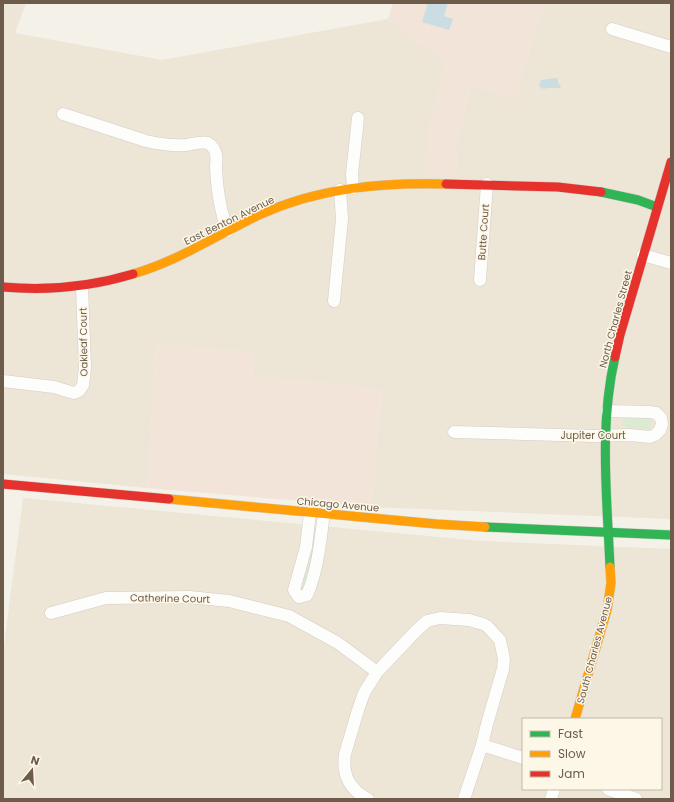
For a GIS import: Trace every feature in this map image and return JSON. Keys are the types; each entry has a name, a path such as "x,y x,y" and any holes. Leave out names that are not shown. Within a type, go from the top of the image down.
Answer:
{"street":[{"path":"612,30 671,47"},
{"path":"64,114 159,144 186,145 200,142 208,143 214,148 217,156 216,166 219,201 228,231"},
{"path":"353,188 352,174 358,118"},
{"name":"North Charles Street","path":"609,533 606,436 607,411 613,366 620,335 671,162"},
{"name":"East Benton Avenue","path":"3,287 46,289 82,287 116,281 183,256 228,231 280,207 318,195 353,188 389,184 556,186 593,190 631,198 658,207"},
{"name":"Butte Court","path":"480,280 487,184"},
{"path":"334,301 342,219 340,190"},
{"path":"643,255 671,263"},
{"name":"Oakleaf Court","path":"3,381 54,388 74,393 79,391 83,385 85,367 82,287"},
{"name":"Jupiter Court","path":"454,432 650,437 655,435 660,430 662,424 661,418 656,413 607,411"},
{"name":"Chicago Avenue","path":"3,484 310,513 487,527 671,535"},
{"path":"299,597 294,590 306,547 310,513"},
{"path":"289,616 299,597 307,595 313,581 317,567 324,514"},
{"name":"South Charles Avenue","path":"575,718 609,600 611,567 609,533"},
{"name":"Catherine Court","path":"51,613 106,598 189,598 229,601 289,616 338,643 377,672"},
{"path":"368,799 358,793 348,782 344,762 361,701 377,672 414,632 427,622 440,618 476,622 487,626 500,640 504,659 503,669 482,745 464,799"},
{"path":"482,745 522,758"},
{"path":"611,790 636,799"}],"shaded area":[{"path":"3,3 26,3 15,33 162,60 388,19 445,62 427,139 456,176 457,145 470,86 515,99 544,3 671,3 671,519 371,507 382,389 252,376 254,353 156,344 147,488 3,474"},
{"path":"393,3 544,3 515,99 470,86 457,145 456,176 425,175 427,139 445,62 388,19"},
{"path":"428,3 448,3 444,16 453,19 449,30 422,22"},
{"path":"557,78 558,83 561,86 560,88 543,89 539,86 541,80"},
{"path":"156,344 254,353 252,376 382,389 371,507 147,488"},
{"path":"23,498 481,541 671,549 671,799 3,799 3,654"}],"green space":[{"path":"626,417 647,417 651,420 652,424 648,429 626,428 622,424 623,419"},
{"path":"312,536 314,539 310,566 306,581 300,591 300,583"}],"traffic: fast":[{"path":"601,192 638,200 657,207"},
{"path":"610,567 605,462 607,409 615,357"},
{"path":"485,527 671,535"}],"traffic: slow":[{"path":"133,274 150,269 182,255 259,215 304,198 374,186 398,184 446,184"},
{"path":"169,499 436,524 485,527"},
{"path":"575,718 607,610 611,583 610,567"}],"traffic: jam":[{"path":"615,357 620,335 671,162"},
{"path":"446,184 558,187 601,192"},
{"path":"3,287 69,287 101,282 133,274"},
{"path":"3,484 169,499"}]}
